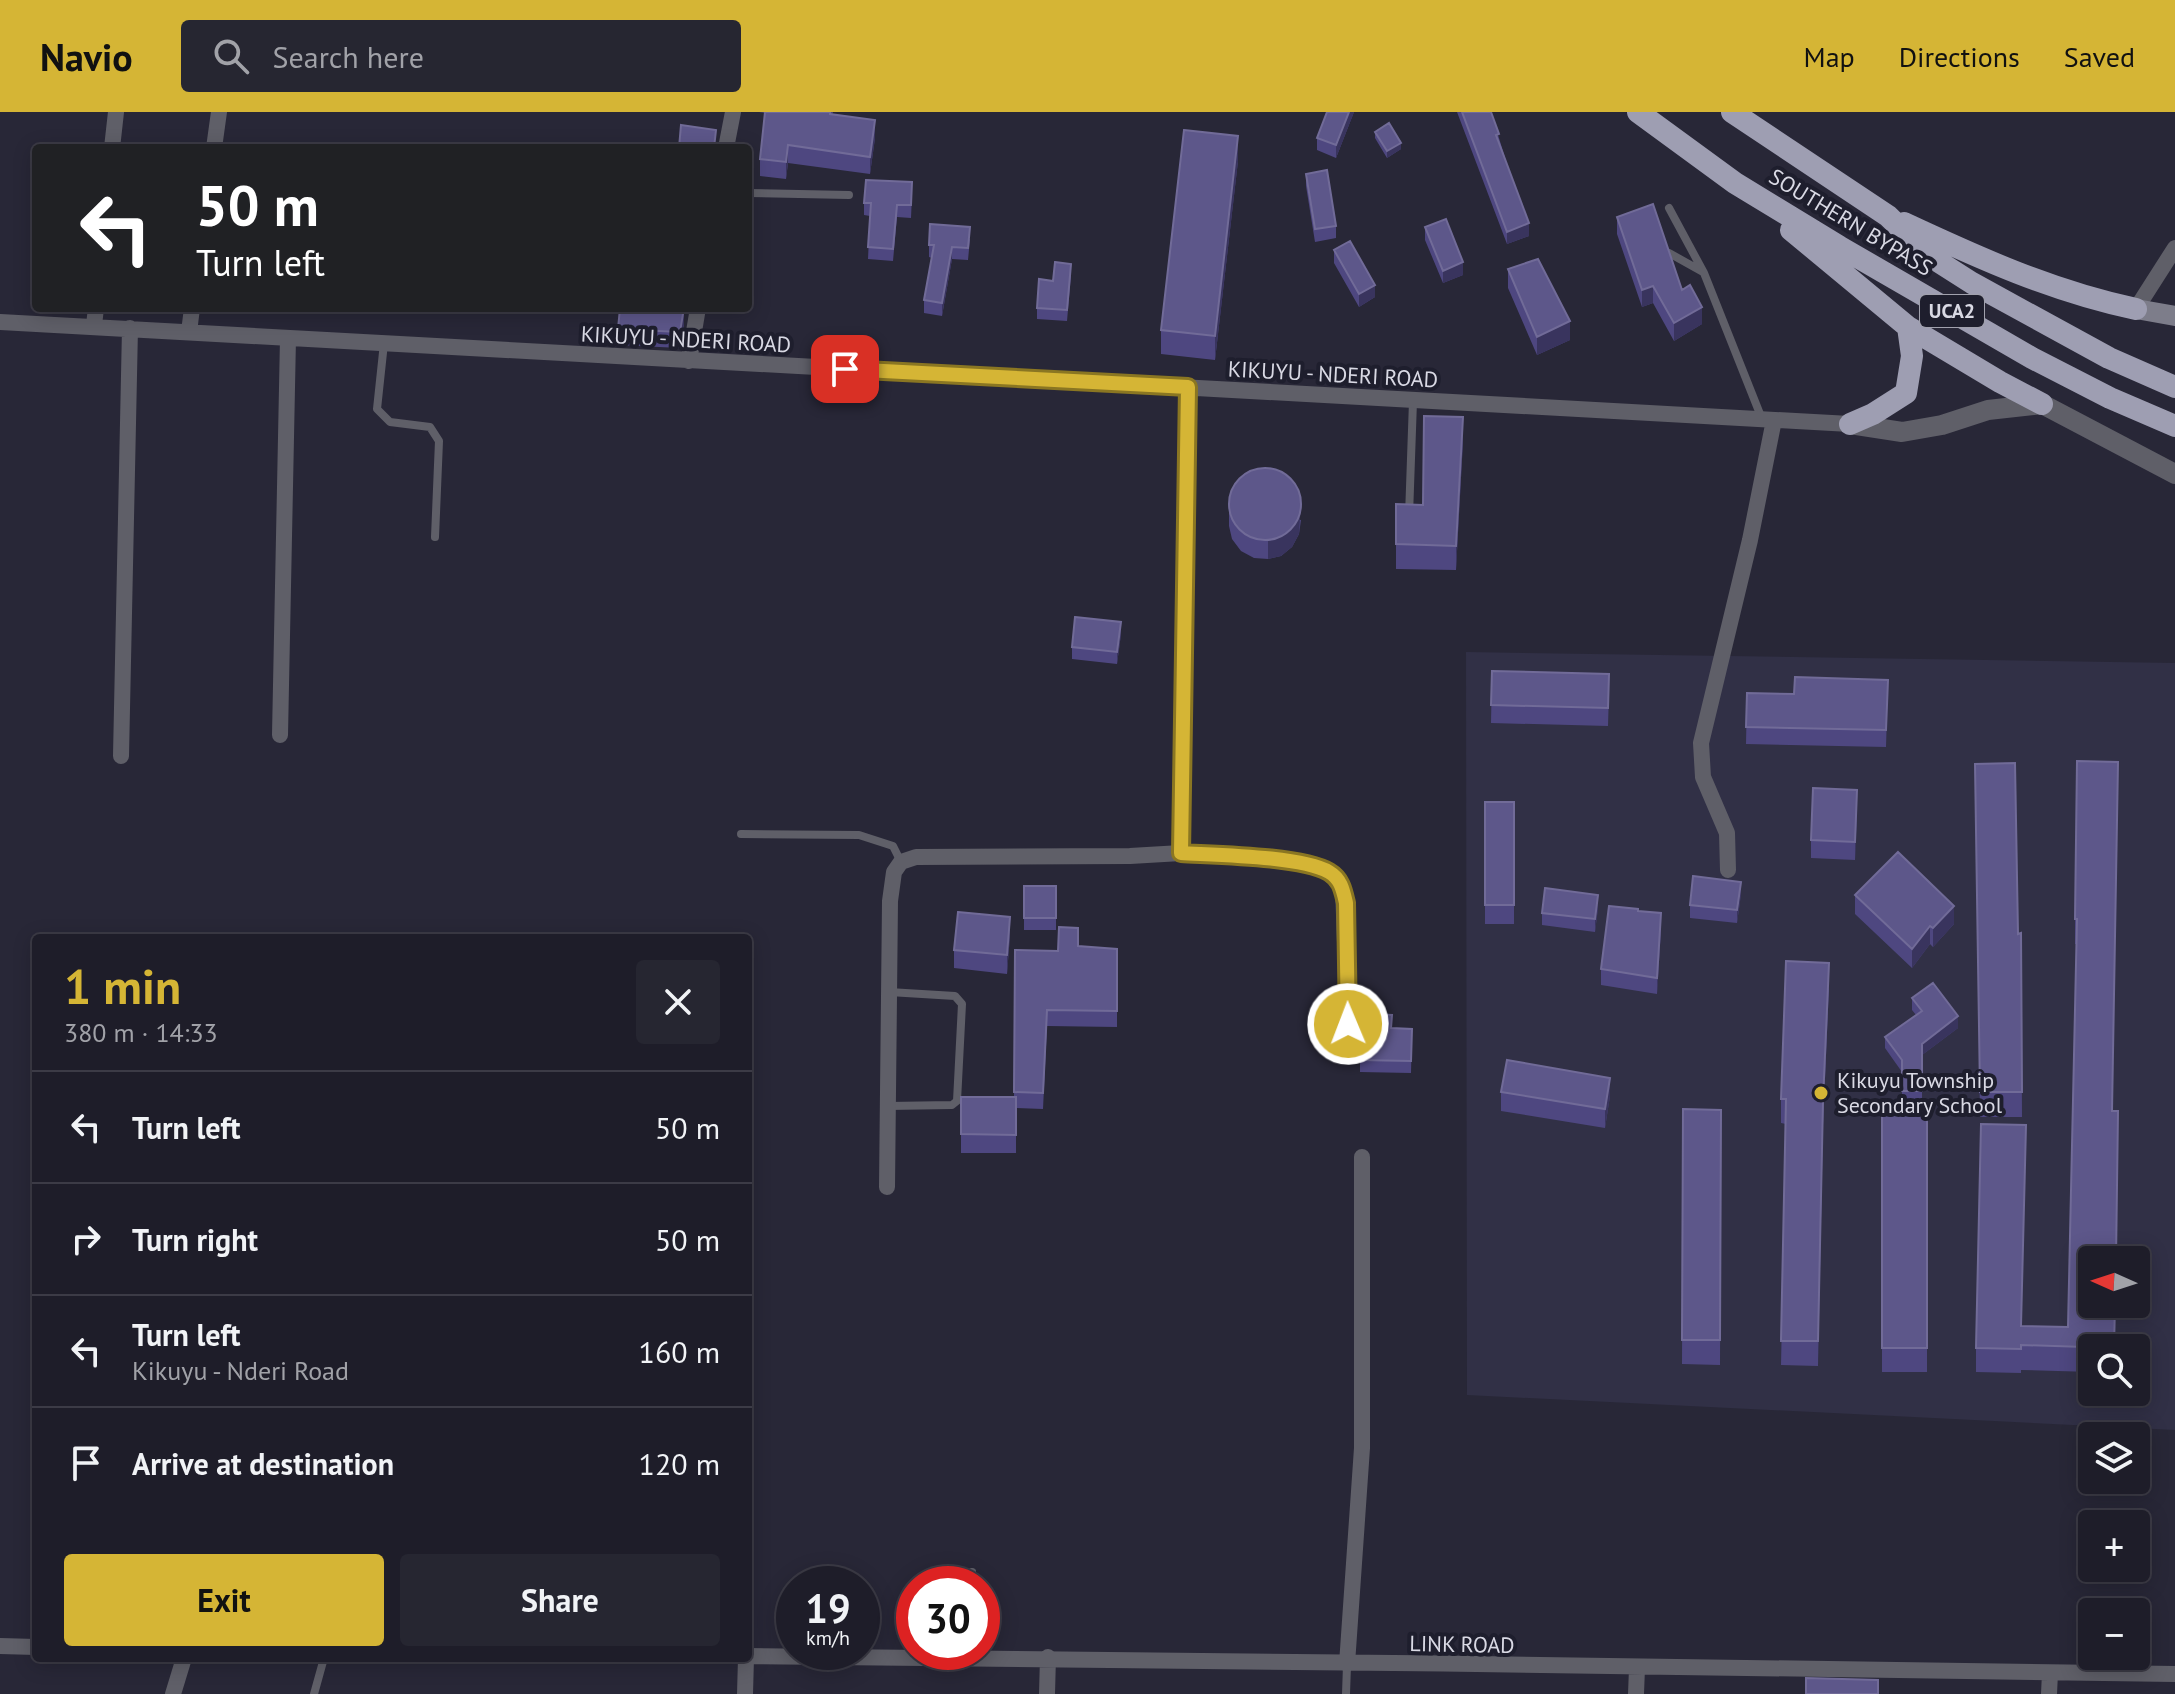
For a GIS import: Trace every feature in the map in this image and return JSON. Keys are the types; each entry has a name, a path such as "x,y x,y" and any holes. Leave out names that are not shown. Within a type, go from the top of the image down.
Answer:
{"highway":[{"name":"SOUTHERN BYPASS","path":"1638,112 1735,183 2032,358 2110,398 2175,426"},
{"name":"SOUTHERN BYPASS","path":"1732,112 1888,216 1928,255 1972,283 2109,358 2175,387"},
{"path":"1735,183 1908,327 1972,367 2042,404"},
{"path":"1888,216 1986,261 2055,288 2136,309"},
{"path":"1850,424 1884,409 1906,393 1912,356 1908,327"}],"main road":[{"path":"2136,309 2175,316"}],"street":[{"path":"112,144 116,112"},
{"path":"215,144 219,112"},
{"path":"727,144 733,112"},
{"path":"2136,309 2175,248"},
{"path":"189,332 192,312"},
{"path":"689,361 697,312"},
{"name":"KIKUYU - NDERI ROAD","path":"0,322 95,317 130,328 189,332 1850,424"},
{"path":"121,756 130,328"},
{"path":"280,735 288,338"},
{"path":"1181,853 1188,387"},
{"path":"1850,424 1902,432 1942,425 1988,410 2042,404 2175,474"},
{"path":"1728,870 1727,833 1703,777 1701,743 1750,540 1768,420"},
{"path":"887,1187 890,901 894,872 901,862 916,857 1181,853 1312,865 1328,872 1343,888 1346,903 1348,1024"},
{"path":"1347,1664 1362,1448 1362,1157"},
{"path":"0,1646 32,1647"},
{"name":"LINK ROAD","path":"752,1657 896,1655"},
{"name":"LINK ROAD","path":"1000,1655 1347,1664 2175,1674"},
{"path":"1047,1694 1048,1657"},
{"path":"173,1694 183,1662"},
{"path":"745,1694 747,1662"},
{"path":"1636,1694 1637,1668"},
{"path":"2049,1694 2050,1673"}],"lane":[{"path":"752,193 849,195"},
{"path":"1669,208 1704,273 1768,420"},
{"path":"1669,253 1704,273"},
{"path":"384,343 377,409 390,422 430,427 439,441 435,537"},
{"path":"1409,520 1413,401"},
{"path":"741,834 859,835 893,846 901,862"},
{"path":"887,1106 952,1105 957,1101 962,1004 955,996 888,992"},
{"path":"314,1694 323,1662"},
{"path":"1346,1694 1347,1664"}],"shaded area":[{"name":"Kikuyu Township Secondary School","path":"1466,652 2175,663 2175,1430 2150,1429 2150,1422 2078,1422 2078,1425 1467,1395"}],"building":[{"path":"765,112 830,112 875,120 870,157 788,145 786,162 760,159"},
{"path":"1327,112 1349,112 1336,145 1317,138"},
{"path":"1462,112 1491,112 1499,134 1496,135 1529,223 1507,232"},
{"path":"1389,123 1401,143 1387,151 1375,132"},
{"path":"681,125 716,130 714,144 679,144"},
{"path":"1184,130 1238,136 1215,336 1161,330"},
{"path":"1327,170 1336,226 1315,229 1306,174"},
{"path":"866,180 912,182 911,205 897,205 893,249 868,247 871,203 864,203"},
{"path":"1653,204 1682,290 1690,285 1702,307 1674,323 1653,286 1642,290 1617,217"},
{"path":"1446,219 1463,262 1443,271 1425,227"},
{"path":"930,224 970,227 968,248 952,247 942,303 924,300 934,245 929,245"},
{"path":"1350,241 1375,285 1359,294 1334,250"},
{"path":"1538,259 1570,321 1537,337 1508,269"},
{"path":"1055,262 1071,264 1067,310 1037,308 1039,279 1053,281"},
{"path":"620,312 683,312 680,332 618,329"},
{"path":"1424,416 1463,417 1456,546 1396,544 1396,504 1423,505"},
{"path":"1265,468 1285,474 1295,484 1301,504 1295,524 1285,534 1265,540 1245,534 1235,524 1229,504 1235,484 1245,474"},
{"path":"1075,617 1121,622 1117,652 1072,647"},
{"path":"1492,671 1609,674 1608,708 1491,705"},
{"path":"1795,677 1888,680 1886,730 1746,727 1747,693 1794,694"},
{"path":"2077,761 2118,762 2112,1111 2118,1111 2116,1246 2078,1246 2078,1318 2115,1318 2114,1334 2078,1334 2078,1347 2021,1345 2021,1349 1976,1348 1981,1124 2026,1125 2021,1326 2068,1327"},
{"path":"2015,763 2022,1092 1980,1092 1975,764"},
{"path":"1813,788 1857,790 1855,842 1811,840"},
{"path":"1485,802 1514,802 1514,905 1485,905"},
{"path":"1898,852 1954,906 1933,928 1930,926 1912,949 1855,895"},
{"path":"1693,876 1741,882 1737,910 1690,905"},
{"path":"1024,886 1056,886 1056,918 1024,918"},
{"path":"1545,888 1598,895 1595,919 1542,913"},
{"path":"1609,906 1661,913 1657,978 1601,969"},
{"path":"958,912 1010,917 1007,955 954,950"},
{"path":"1059,927 1078,928 1078,946 1117,949 1117,1011 1047,1010 1043,1093 1014,1092 1015,950 1058,951"},
{"path":"1786,961 1829,963 1818,1341 1781,1341 1786,1099 1781,1099"},
{"path":"1933,983 1958,1016 1922,1044 1922,1091 1902,1091 1902,1060 1885,1037 1922,1011 1912,998"},
{"path":"1371,1014 1392,1015 1391,1028 1412,1029 1411,1061 1360,1060 1360,1027 1370,1028"},
{"path":"1507,1060 1610,1078 1605,1109 1501,1092"},
{"path":"961,1097 1016,1097 1016,1135 961,1134"},
{"path":"1683,1109 1721,1110 1720,1340 1682,1340"},
{"path":"1927,1112 1927,1348 1882,1348 1882,1113"},
{"path":"1806,1678 1878,1680 1878,1694 1806,1694"}],"place":[{"name":"Kikuyu Township Secondary School","path":"1821,1093"}],"route":[{"path":"845,369 1188,387 1181,853 1312,865 1337,879 1343,888 1346,903 1348,1024"}]}
